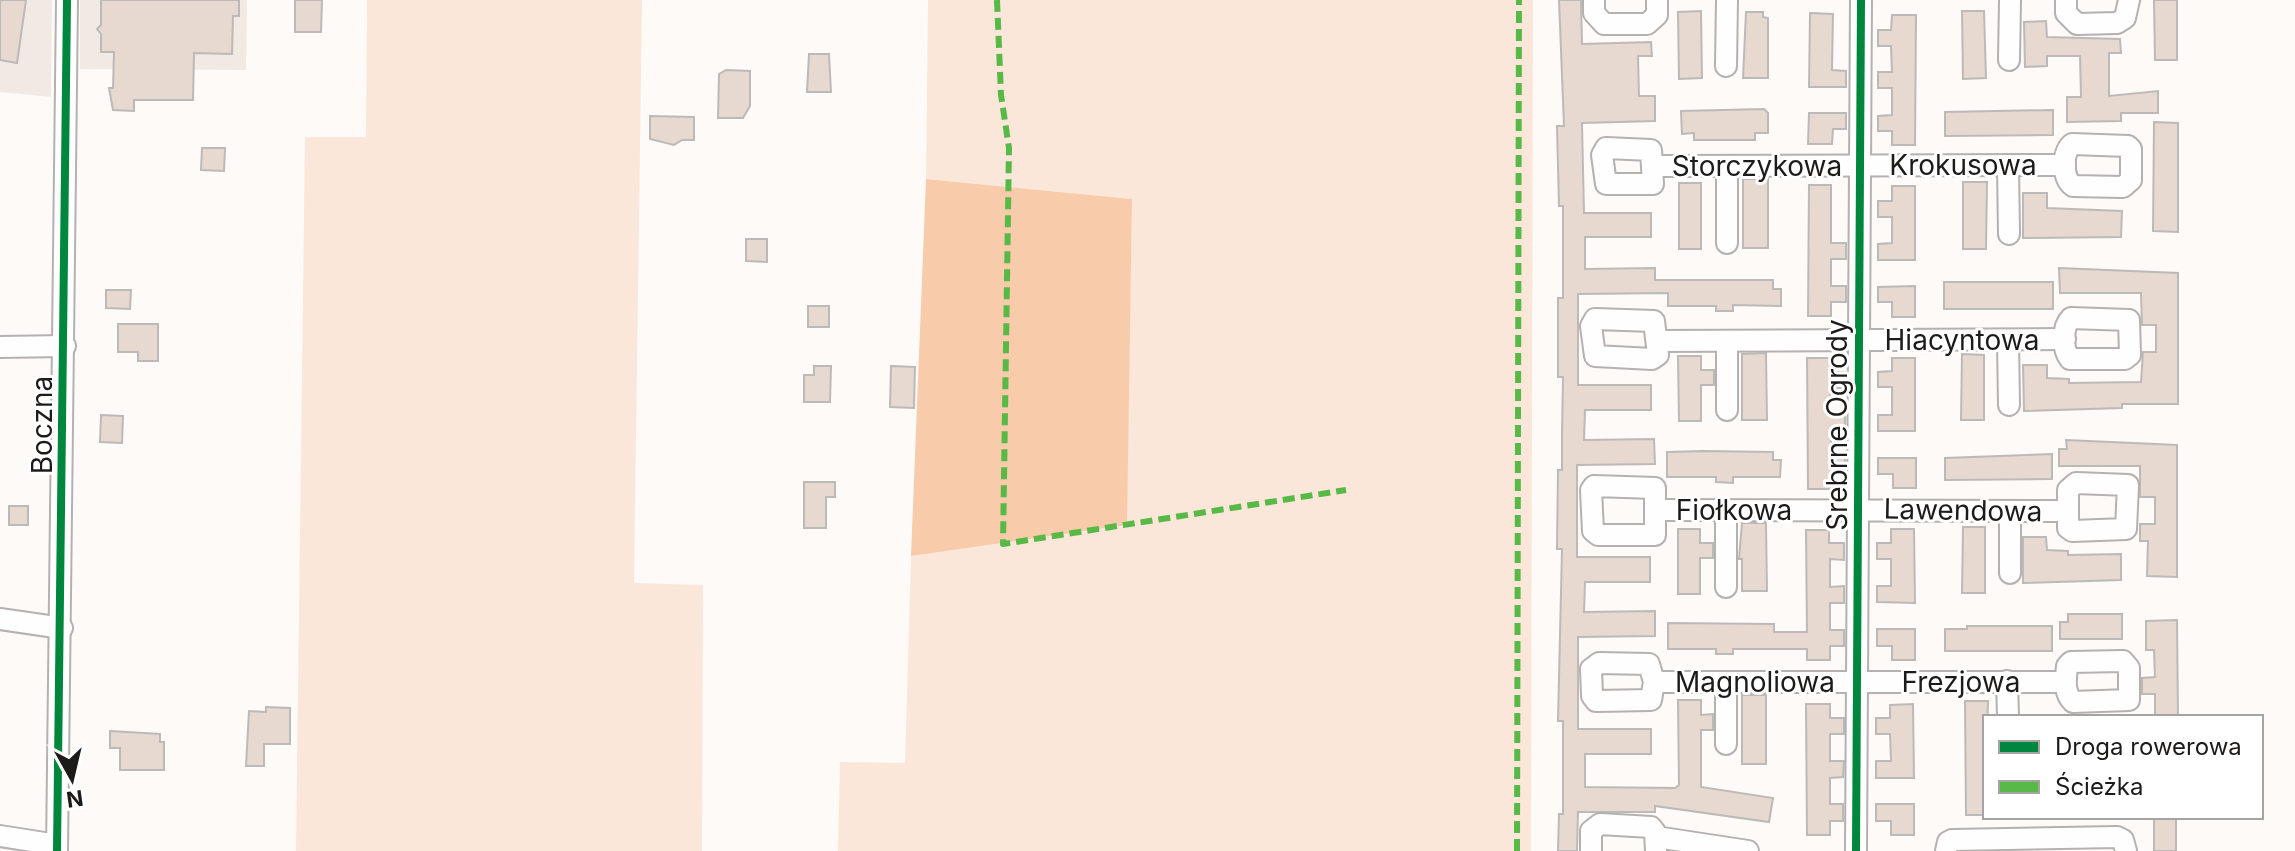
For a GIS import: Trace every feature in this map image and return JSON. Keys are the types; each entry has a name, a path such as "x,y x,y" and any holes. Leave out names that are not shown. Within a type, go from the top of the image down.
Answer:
{"street":[{"name":"Boczna","path":"57,848 62,628 67,0"},
{"path":"1594,0 1598,21 1632,24 1654,21 1657,0"},
{"path":"1726,66 1727,0"},
{"name":"Srebrne Ogrody","path":"1856,851 1861,0"},
{"path":"2009,60 2010,0"},
{"path":"2066,0 2066,13 2077,24 2117,23 2125,18 2129,0"},
{"name":"Krokusowa","path":"1861,165 2065,165"},
{"name":"Storczykowa","path":"1654,166 1861,165"},
{"path":"2008,165 2009,234"},
{"path":"1727,166 1727,243"},
{"name":"Hiacyntowa","path":"1657,341 2065,339"},
{"path":"2008,340 2009,405"},
{"path":"1727,341 1727,410"},
{"path":"0,347 65,346"},
{"name":"Fiołkowa","path":"1657,510 1859,508"},
{"name":"Lawendowa","path":"1859,508 2068,511"},
{"path":"1726,510 1726,587"},
{"path":"2010,511 2010,573"},
{"path":"0,619 62,628"},
{"path":"2007,681 2008,715"},
{"name":"Magnoliowa","path":"1654,682 1856,682"},
{"path":"1726,682 1726,744"},
{"name":"Frezjowa","path":"1856,682 2065,682"},
{"path":"1591,851 1591,831 1600,824 1651,827 1656,844 1748,851"},
{"path":"0,836 57,848"},
{"path":"1946,851 1948,842 1952,840 2117,837 2123,840 2126,851"}],"shaded area":[{"path":"0,0 52,0 51,97 0,92"},
{"path":"80,0 247,0 246,70 80,69"},
{"path":"367,0 642,0 634,583 703,585 702,851 296,851 305,137 366,137"},
{"path":"928,0 1533,0 1531,851 838,851 840,762 905,763 911,556 1126,526 1132,199 926,179"},
{"path":"926,179 1132,199 1127,525 911,556"}],"building":[{"path":"0,0 26,0 17,63 0,60"},
{"path":"101,0 239,0 239,16 233,16 232,54 194,53 193,100 134,100 134,111 113,110 109,88 113,88 114,52 101,52 101,34 97,29 101,25"},
{"path":"295,0 322,0 321,32 295,32"},
{"path":"1559,0 1581,0 1582,44 1651,42 1652,56 1638,56 1639,96 1655,96 1655,121 1582,123 1584,213 1651,213 1651,237 1585,237 1585,269 1655,268 1655,280 1773,280 1773,289 1781,289 1781,306 1733,305 1733,311 1716,311 1716,306 1668,306 1668,293 1578,294 1578,385 1651,385 1651,410 1585,410 1584,440 1654,439 1655,464 1577,465 1577,557 1650,557 1650,582 1585,582 1584,612 1655,611 1655,636 1578,637 1578,729 1651,729 1651,754 1585,754 1585,787 1675,788 1679,785 1678,700 1701,700 1701,715 1713,714 1713,730 1701,730 1701,787 1773,798 1769,822 1655,806 1655,812 1578,812 1577,851 1558,851 1559,814 1563,814 1563,721 1558,721 1562,549 1557,549 1558,470 1562,470 1563,377 1558,377 1558,298 1563,298 1563,206 1559,206 1557,126 1564,126"},
{"path":"2154,0 2177,0 2177,60 2155,60"},
{"path":"1701,11 1702,78 1679,79 1678,12"},
{"path":"1962,11 1984,11 1986,78 1963,79"},
{"path":"1746,12 1763,12 1763,17 1768,18 1768,78 1743,78"},
{"path":"1810,13 1833,14 1832,70 1846,71 1846,87 1809,87"},
{"path":"1892,15 1916,15 1915,145 1892,145 1892,131 1878,131 1878,116 1892,115 1892,88 1878,88 1878,72 1892,72 1891,46 1878,46 1878,30 1891,30"},
{"path":"2046,21 2047,37 2120,39 2121,53 2109,53 2109,96 2158,91 2158,113 2121,113 2121,121 2067,122 2067,97 2081,97 2080,56 2047,56 2047,66 2025,67 2024,22"},
{"path":"809,54 829,54 831,92 807,92"},
{"path":"726,70 750,71 750,106 743,118 718,118 719,74"},
{"path":"1764,109 1768,113 1768,133 1755,133 1755,140 1694,140 1694,133 1682,134 1681,111"},
{"path":"2053,110 2053,135 1945,136 1945,112"},
{"path":"1809,113 1846,113 1846,129 1833,129 1832,144 1808,144"},
{"path":"650,116 694,117 694,140 682,140 674,145 650,139"},
{"path":"2154,122 2178,123 2178,232 2153,231"},
{"path":"202,148 225,148 224,171 201,170"},
{"path":"1743,179 1768,179 1768,248 1743,248"},
{"path":"1963,182 1987,182 1986,249 1963,249"},
{"path":"1679,183 1701,183 1701,249 1679,249"},
{"path":"1809,185 1831,185 1831,243 1846,243 1846,259 1831,259 1831,286 1846,286 1846,302 1831,302 1831,316 1808,316"},
{"path":"1892,186 1915,186 1915,260 1878,260 1878,244 1892,243 1892,217 1878,217 1878,201 1892,201"},
{"path":"2023,193 2047,193 2047,208 2122,211 2121,237 2023,238"},
{"path":"746,239 767,239 767,262 746,261"},
{"path":"2059,268 2178,273 2178,404 2122,404 2122,408 2024,411 2023,365 2047,365 2047,378 2069,379 2069,383 2141,382 2143,352 2156,352 2156,325 2142,325 2141,293 2060,293"},
{"path":"1944,282 2053,282 2053,309 1944,309"},
{"path":"1915,286 1915,317 1892,317 1892,302 1878,302 1878,287"},
{"path":"106,290 131,290 130,309 106,308"},
{"path":"808,306 829,306 829,327 808,327"},
{"path":"118,324 158,324 158,361 138,361 138,352 118,352"},
{"path":"1766,353 1767,420 1742,420 1742,354"},
{"path":"1962,354 1984,355 1984,420 1961,420"},
{"path":"1678,356 1701,356 1701,370 1714,370 1714,385 1701,385 1701,421 1679,421"},
{"path":"1807,358 1830,358 1830,372 1845,372 1845,388 1830,388 1830,415 1845,415 1845,431 1831,432 1831,458 1845,458 1845,475 1831,475 1831,489 1808,489"},
{"path":"1892,358 1915,358 1915,431 1878,431 1878,415 1892,415 1892,387 1878,387 1878,372 1892,371"},
{"path":"814,366 831,366 830,402 804,402 804,375 814,375"},
{"path":"891,366 915,367 914,408 890,407"},
{"path":"101,415 123,416 122,443 100,442"},
{"path":"2066,440 2177,445 2177,577 2147,576 2148,541 2140,541 2140,524 2155,524 2155,497 2140,497 2140,466 2059,466 2059,449 2067,449"},
{"path":"1667,452 1773,452 1773,460 1781,460 1780,477 1733,477 1733,483 1716,482 1716,477 1667,477"},
{"path":"2052,454 2052,479 1945,480 1945,458"},
{"path":"1878,458 1916,458 1916,488 1893,488 1893,474 1878,474"},
{"path":"804,482 835,482 835,497 826,497 826,528 804,528"},
{"path":"9,506 28,506 28,525 9,525"},
{"path":"1742,523 1766,523 1767,591 1742,591 1742,559 1739,559"},
{"path":"1963,527 1985,527 1985,593 1962,593"},
{"path":"1678,529 1700,529 1700,543 1713,543 1713,558 1700,558 1700,594 1678,594"},
{"path":"1891,529 1914,529 1915,603 1877,602 1877,586 1891,586 1891,559 1877,559 1877,543 1891,543"},
{"path":"1806,530 1829,530 1829,543 1844,543 1844,560 1830,559 1830,587 1844,586 1844,603 1830,603 1830,630 1844,630 1844,646 1830,646 1830,660 1807,660 1807,649 1733,649 1733,654 1716,654 1716,649 1668,649 1668,623 1774,624 1774,632 1807,632"},
{"path":"2023,537 2046,537 2047,550 2068,551 2068,555 2121,554 2121,580 2023,583"},
{"path":"2068,614 2122,614 2122,639 2060,639 2060,622 2068,622"},
{"path":"2177,620 2178,715 2155,715 2155,694 2142,694 2142,678 2155,677 2154,650 2146,650 2146,621"},
{"path":"1967,626 2052,626 2052,651 1945,651 1945,629 1967,629"},
{"path":"1877,629 1915,629 1915,660 1892,660 1892,646 1877,646"},
{"path":"1742,695 1766,695 1766,764 1742,764"},
{"path":"1965,701 1988,701 1988,715 1983,715 1983,815 1966,815"},
{"path":"1806,704 1830,704 1830,718 1844,718 1844,734 1830,734 1830,761 1844,761 1843,777 1830,778 1830,804 1843,804 1843,821 1830,821 1830,835 1807,835"},
{"path":"1913,704 1914,778 1876,778 1876,761 1891,761 1890,734 1876,734 1876,718 1890,718 1890,705"},
{"path":"266,707 290,708 290,744 264,744 264,766 246,766 249,711 266,712"},
{"path":"110,731 160,734 160,742 164,742 164,770 120,770 120,748 110,748"},
{"path":"1876,804 1914,804 1914,835 1891,835 1891,821 1876,821"},
{"path":"2154,819 2176,819 2176,851 2154,851"}],"marked path":[{"path":"997,0 1001,95 1009,148 1003,544 1346,490"},
{"path":"1517,851 1519,0"}],"cycle path":[{"path":"57,851 67,0"},
{"path":"1856,851 1861,0"}]}
